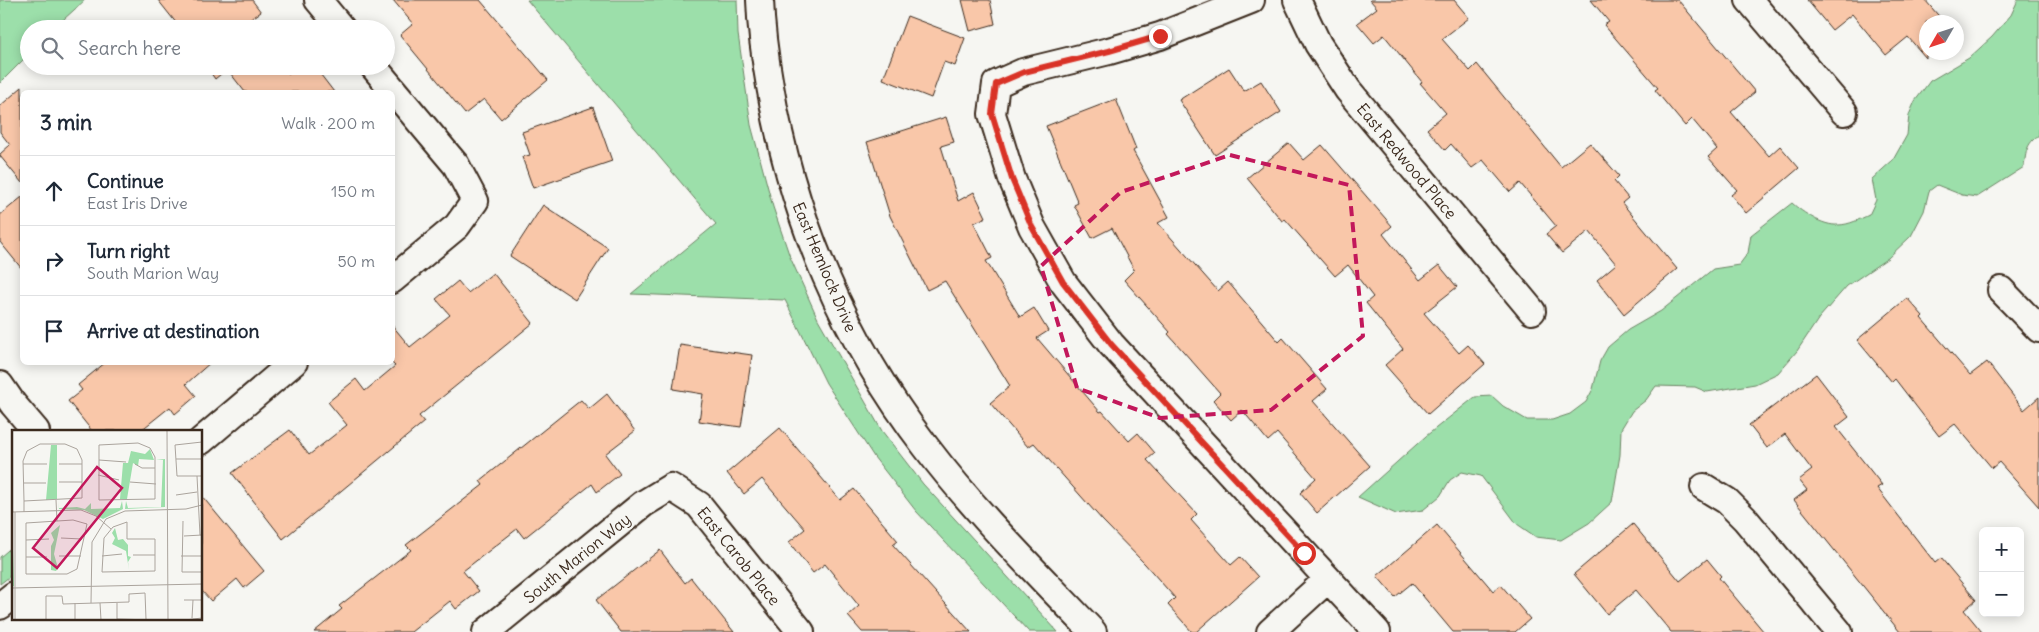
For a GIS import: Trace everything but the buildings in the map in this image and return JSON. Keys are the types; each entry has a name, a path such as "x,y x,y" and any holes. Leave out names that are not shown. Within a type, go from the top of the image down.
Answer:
{"street":[{"path":"318,0 335,20"},
{"name":"East Hemlock Drive","path":"760,0 765,54 776,122 793,191 835,299 862,352 889,396 926,448 976,507 1093,632"},
{"path":"1251,0 1160,36 1024,72 996,84 992,114 1012,179 1032,227 1063,282 1111,344 1377,632"},
{"name":"East Redwood Place","path":"1297,0 1318,44 1348,90 1532,311"},
{"path":"1749,0 1844,112"},
{"path":"381,75 393,90"},
{"path":"395,92 456,165 475,201 457,226 395,278"},
{"path":"2001,290 2039,329"},
{"path":"202,440 290,365"},
{"path":"0,385 35,430"},
{"path":"1704,486 1727,501 1745,519 1839,632"},
{"name":"South Marion Way","path":"486,632 643,504 670,487"},
{"name":"East Carob Place","path":"670,487 699,505 801,632"},
{"path":"1270,632 1328,579"},
{"path":"0,606 12,596"}],"highlighted area":[{"path":"1230,155 1349,185 1363,336 1271,410 1160,418 1077,388 1041,266 1121,192"}],"green space":[{"path":"0,0 85,0 63,20 20,20 20,63 0,83"},
{"path":"527,0 737,0 738,34 751,125 773,207 790,257 818,319 882,431 923,484 1058,632 1029,632 916,511 874,457 826,383 785,300 631,294 716,224"},
{"path":"2018,0 2039,0 2039,135 2029,145 2024,167 1977,197 1962,195 1937,185 1929,191 1924,211 1911,236 1888,258 1847,286 1819,318 1797,351 1778,373 1755,384 1707,392 1695,387 1656,386 1646,400 1632,411 1621,429 1620,455 1612,502 1589,523 1561,540 1536,537 1517,524 1481,476 1462,472 1450,480 1440,496 1423,510 1396,514 1358,497 1426,436 1475,397 1492,396 1503,406 1527,420 1552,420 1570,414 1586,402 1593,389 1600,361 1608,347 1628,330 1661,311 1713,269 1739,265 1748,253 1751,235 1792,203 1814,218 1832,225 1854,222 1869,215 1876,200 1872,179 1893,160 1907,135 1909,115 1915,101 1930,81 1969,58 1992,37 2011,15"},
{"path":"12,547 12,575 0,584 0,557"}],"route":[{"path":"1160,36 1024,72 996,84 992,114 1012,179 1032,227 1063,282 1111,344 1304,553"}]}
